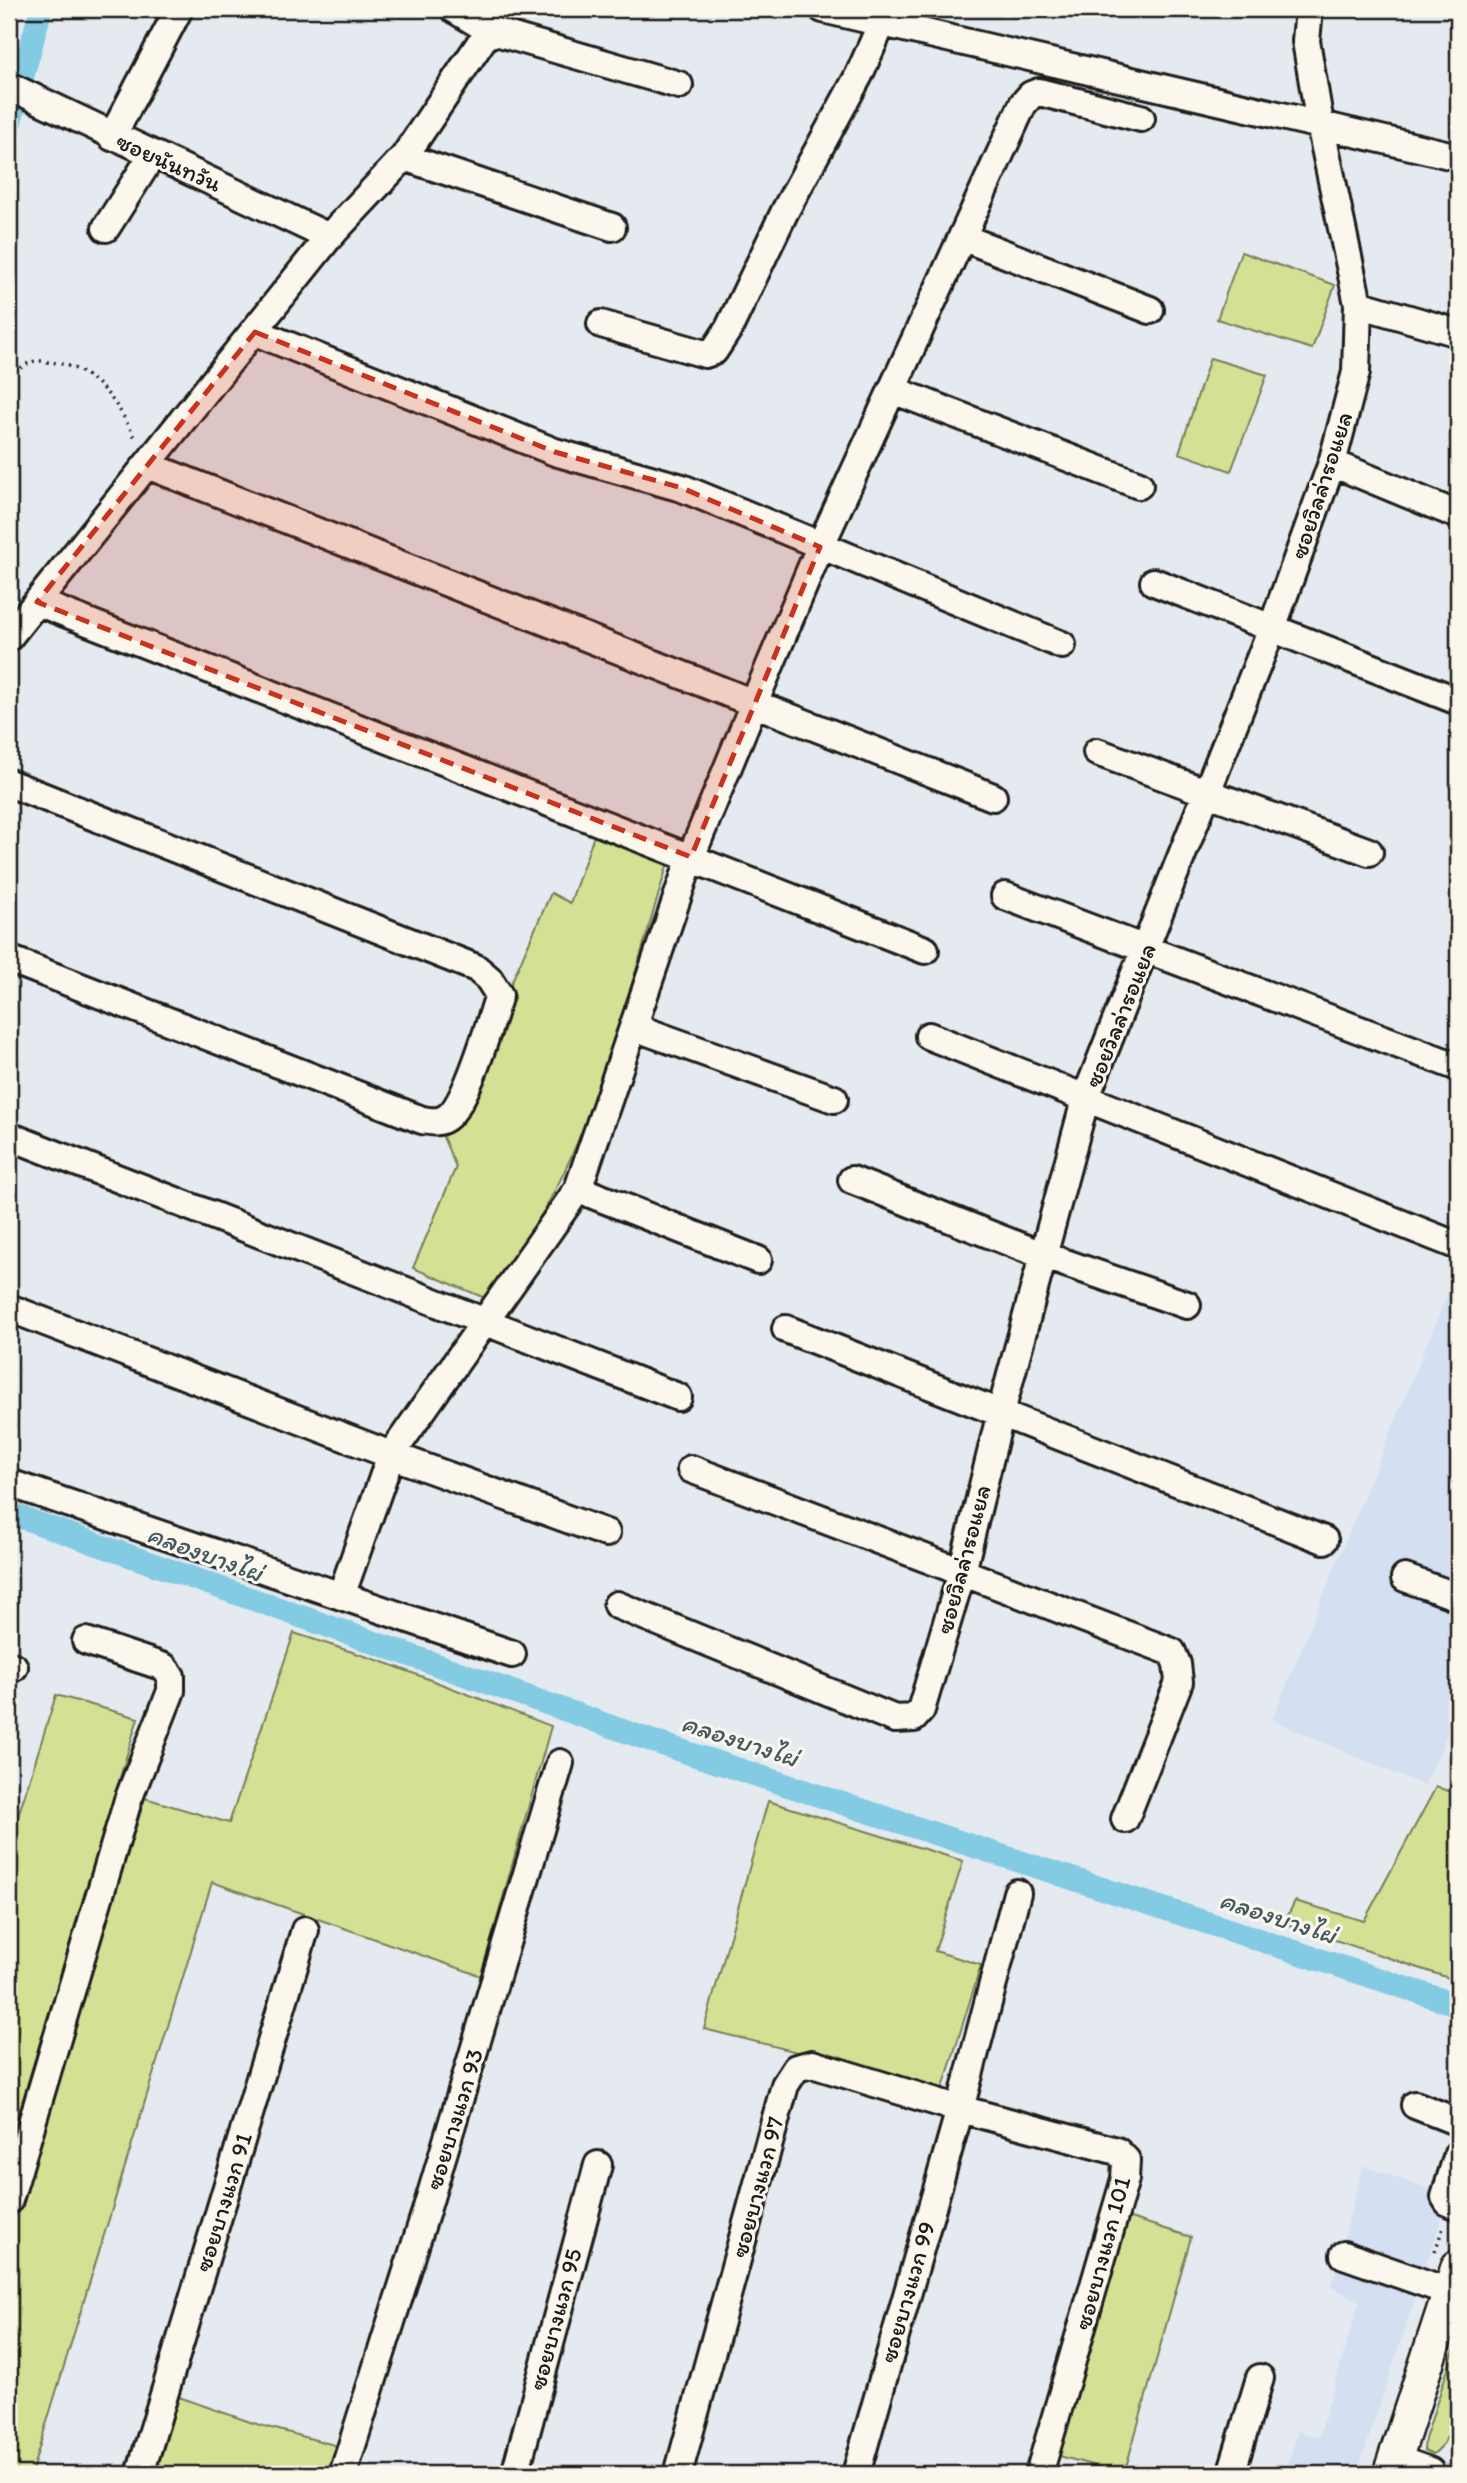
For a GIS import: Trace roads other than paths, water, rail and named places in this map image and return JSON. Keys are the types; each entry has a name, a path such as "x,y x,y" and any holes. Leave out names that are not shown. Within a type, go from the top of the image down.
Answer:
{"main road":[{"path":"1428,2474 1392,2468 1454,2279"}],"street":[{"path":"112,137 179,9"},
{"path":"454,9 489,30 679,85"},
{"path":"823,9 886,17 1458,157"},
{"name":"ซอยวิลล่ารอแยล","path":"617,1605 895,1719 914,1718 921,1710 961,1572 1042,1255 1086,1097 1272,628 1332,463 1356,372 1357,304 1306,41 1309,9"},
{"path":"601,324 705,354 714,351 729,328 785,211 886,17"},
{"path":"9,636 329,237 404,157 489,30"},
{"name":"ซอยนันทวัน","path":"9,86 112,137 329,237"},
{"path":"341,1596 391,1455 578,1189 691,857 820,547 964,238 1023,104 1031,95 1039,92 1141,118"},
{"path":"106,228 153,155"},
{"path":"404,157 612,228"},
{"path":"964,238 1150,310"},
{"path":"1357,304 1458,332"},
{"path":"255,332 555,452 682,488 1062,645"},
{"path":"893,390 1139,485"},
{"path":"1332,463 1458,515"},
{"path":"146,465 755,701 993,797"},
{"path":"1154,582 1458,701"},
{"path":"37,602 925,950"},
{"path":"1097,752 1369,852"},
{"path":"9,783 476,968 489,979 499,995 460,1102 446,1119 435,1122 422,1120 9,959"},
{"path":"1005,896 1147,947 1458,1068"},
{"path":"634,1027 834,1099"},
{"path":"929,1036 1458,1246"},
{"path":"9,1136 678,1397"},
{"path":"852,1180 1042,1255 1187,1305"},
{"path":"578,1189 758,1260"},
{"path":"9,1308 391,1455 606,1533"},
{"path":"786,1329 1324,1540"},
{"path":"691,1469 1172,1652 1177,1664 1179,1682 1125,1819"},
{"path":"9,1483 512,1654"},
{"path":"1405,1578 1458,1597"},
{"path":"9,2200 128,1800 171,1691 171,1676 164,1667 86,1641"},
{"name":"ซอยบางแวก 93","path":"344,2474 560,1763"},
{"name":"ซอยบางแวก 99","path":"856,2474 960,2109 1017,1893"},
{"name":"ซอยบางแวก 91","path":"141,2474 305,1930"},
{"name":"ซอยบางแวก 97","path":"678,2474 785,2085 796,2068 812,2064 960,2109"},
{"path":"1415,2105 1458,2122"},
{"name":"ซอยบางแวก 101","path":"960,2109 1117,2151 1126,2160 1125,2179 1040,2474"},
{"path":"1458,2154 1444,2197 1458,2206"},
{"name":"ซอยบางแวก 95","path":"515,2474 598,2165"},
{"path":"1344,2255 1454,2279"},
{"path":"1231,2474 1260,2378"}],"waterway":[{"path":"9,127 41,9"},
{"name":"คลองบางไผ่","path":"9,1513 655,1742 1458,2005"}]}
